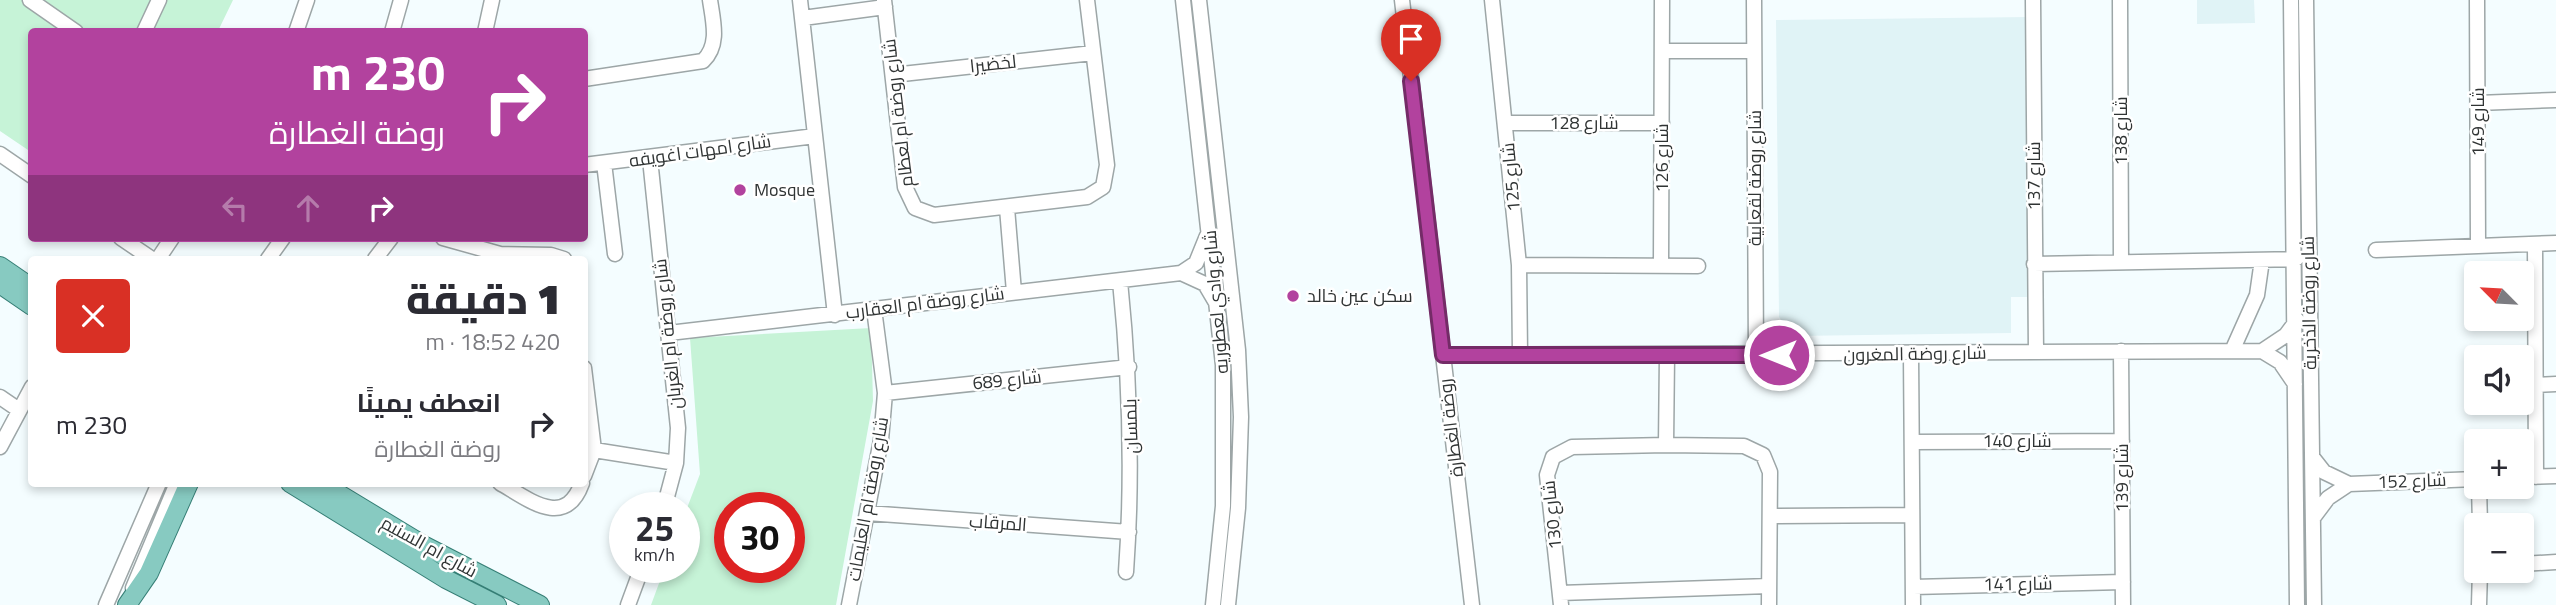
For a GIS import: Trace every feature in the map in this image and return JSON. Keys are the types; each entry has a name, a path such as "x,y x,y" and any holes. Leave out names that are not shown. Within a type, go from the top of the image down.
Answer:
{"main road":[{"path":"0,266 28,285"},
{"path":"0,284 28,303"},
{"path":"127,605 149,573 187,487"},
{"name":"شارع ام السنيم","path":"297,487 460,587 497,605"},
{"name":"شارع ام السنيم","path":"328,487 425,546 540,605"}],"street":[{"path":"30,0 70,28"},
{"path":"146,28 159,0"},
{"path":"297,28 307,0"},
{"path":"393,28 401,0"},
{"path":"486,28 492,0"},
{"path":"588,78 703,61 714,44 710,0"},
{"path":"800,0 835,315"},
{"name":"شارع روضة ام لعظام","path":"803,18 884,4 905,187 915,208 934,215 1087,197 1103,187 1107,165 1087,0"},
{"name":"شارع وادي لعطوريه","path":"1183,0 1218,309 1225,430 1223,506 1213,605"},
{"name":"شارع وادي لعطوريه","path":"1199,0 1239,377 1238,508 1228,605"},
{"name":"روضة الغطارة","path":"1402,0 1472,605"},
{"name":"شارع 125","path":"1492,0 1519,265 1520,354"},
{"name":"شارع 126","path":"1661,265 1662,0"},
{"name":"شارع روضة لقعابية","path":"1754,0 1756,355"},
{"name":"شارع 137","path":"2033,0 2036,352"},
{"name":"شارع 138","path":"2120,0 2121,262"},
{"name":"شارع روضة الذخرية","path":"2291,0 2297,320 2297,605"},
{"name":"شارع روضة الذخرية","path":"2306,0 2314,605"},
{"name":"شارع 149","path":"2477,0 2478,245"},
{"path":"1662,51 1754,51"},
{"name":"لخضيرا","path":"893,75 1093,53"},
{"path":"2478,103 2556,100"},
{"name":"شارع 128","path":"1506,123 1662,123"},
{"name":"شارع امهات اغويفه","path":"588,165 650,159 815,136"},
{"path":"0,154 28,173"},
{"name":"شارع روضة ام الغربان","path":"650,159 678,428 676,463 668,492"},
{"path":"604,163 615,254"},
{"path":"1007,208 1014,292"},
{"path":"1181,273 1192,267 1202,254 1209,225"},
{"path":"127,242 148,256"},
{"path":"377,256 388,242"},
{"path":"460,242 499,256 554,256"},
{"path":"2376,250 2556,243"},
{"path":"2532,429 2535,385 2535,244"},
{"path":"2034,264 2296,259"},
{"path":"2232,351 2257,295 2262,260"},
{"path":"1519,265 1698,266"},
{"path":"1181,273 1205,284 1218,309"},
{"name":"شارع روضة ام العقارب","path":"669,332 835,315 1181,273"},
{"name":"بلمسان","path":"1120,281 1129,367 1132,482 1126,572"},
{"name":"شارع روضة ام العليمات","path":"849,605 881,440 885,393 874,309"},
{"path":"2296,387 2280,362 2262,351 2286,335 2297,320"},
{"name":"شارع 139","path":"2121,351 2123,605"},
{"name":"شارع روضة المغرون","path":"1443,355 1912,355 2262,351"},
{"path":"1666,445 1667,355"},
{"path":"1912,355 1913,605"},
{"name":"شارع 689","path":"885,393 1129,367"},
{"path":"2535,385 2556,384"},
{"path":"0,447 28,394"},
{"path":"0,397 19,410"},
{"path":"588,401 594,450 588,466"},
{"name":"شارع 140","path":"1912,442 2122,441"},
{"name":"شارع 130","path":"1561,599 1547,475 1553,457 1572,447 1744,446 1763,455 1770,472 1769,605"},
{"path":"594,450 676,463"},
{"path":"2313,458 2324,472 2349,484"},
{"path":"2534,477 2556,476"},
{"name":"شارع 152","path":"2349,484 2464,479"},
{"path":"2313,518 2328,498 2349,484"},
{"path":"106,605 157,487"},
{"path":"127,605 175,487"},
{"path":"508,487 551,509 563,508 574,500 580,487"},
{"name":"المرقاب","path":"867,513 1129,532"},
{"path":"1770,516 1912,515"},
{"path":"2534,563 2556,562"},
{"name":"شارع 141","path":"1913,587 2123,582"},
{"path":"628,605 636,583"},
{"path":"2479,605 2480,583"},
{"path":"1561,599 1769,586"},
{"path":"460,587 472,605"}],"shaded area":[{"path":"2197,0 2254,0 2255,23 2197,24"},
{"path":"2028,17 2030,297 2011,297 2011,333 1794,336 1779,317 1776,20"}],"green space":[{"path":"0,0 233,0 219,28 28,28 28,150 0,131"},
{"path":"871,328 873,401 836,605 651,605 659,583 700,583 700,492 693,492 700,474 690,338"}],"place":[{"name":"Mosque","path":"740,190"},
{"name":"سكن عين خالد","path":"1293,296"}],"route":[{"path":"1411,81 1443,355 1779,355"}]}
